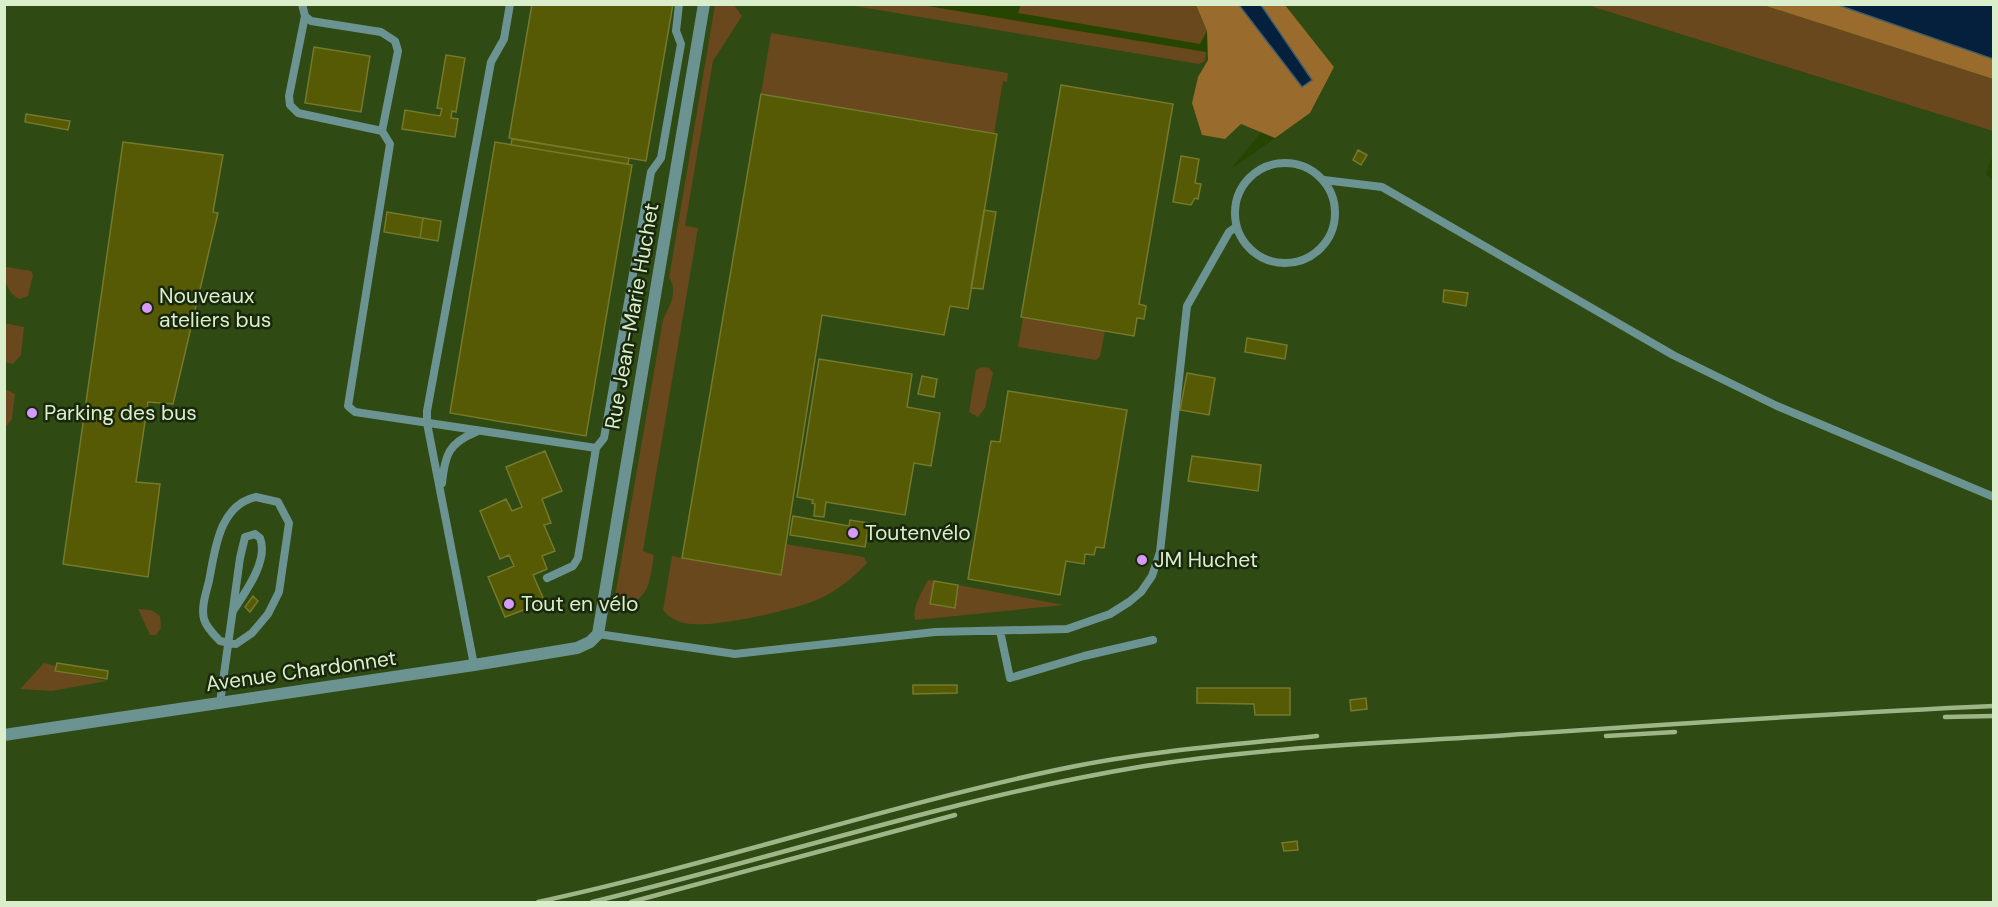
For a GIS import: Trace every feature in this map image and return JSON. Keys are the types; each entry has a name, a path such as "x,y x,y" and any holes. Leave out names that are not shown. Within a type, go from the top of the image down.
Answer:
{"street":[{"name":"Rue Jean-Marie Huchet","path":"598,634 704,4"},
{"name":"Avenue Chardonnet","path":"4,735 577,648 590,642 598,634"}],"lane":[{"path":"302,4 305,16 289,96 290,105 298,113 382,131"},
{"path":"474,665 427,423 427,411 491,62 504,39 510,4"},
{"path":"547,578 573,566 578,558 596,448 604,438 651,172 661,158 681,44 676,31 679,4"},
{"path":"305,16 311,21 381,32 395,41 398,51 382,131 390,144 348,405 355,412 596,448"},
{"path":"1280,163 1298,164 1310,169 1324,180 1331,190 1336,219 1331,236 1321,250 1306,260 1290,264 1272,263 1254,254 1242,241 1236,227 1234,209 1239,192 1251,176 1266,166 1280,163"},
{"path":"1324,180 1382,187 1673,355 1777,406 1994,497"},
{"path":"598,634 735,654 891,635 967,630 1058,629 1085,624 1129,602 1141,592 1152,576 1160,552 1187,306 1229,232 1236,227"},
{"path":"441,496 448,452 459,439 478,431"},
{"path":"256,496 268,498 278,502 289,523 279,592 268,614 252,633 236,644 228,643 220,641 204,620 203,608 217,541 228,518 239,503 256,496"},
{"path":"220,703 234,592 243,542 245,537 255,534 260,537 262,546 253,582 233,611"},
{"path":"1000,631 1010,678 1084,656 1153,640"}],"shaded area":[{"path":"1021,4 1196,5 1207,31 1200,44 1018,13"},
{"path":"4,5 921,5 1242,58 1267,125 1231,169 1310,113 1334,67 1285,5 1587,5 1993,131 1993,155 1986,174 1994,182 1993,902 5,902"},
{"path":"715,5 734,5 742,16 713,61 685,226 698,228 643,551 654,555 650,577 646,590 637,601 619,614 613,608 663,320 673,294 669,278"},
{"path":"849,5 921,5 1206,52 1205,61 1199,64"},
{"path":"1196,5 1239,5 1302,87 1312,79 1261,5 1285,5 1334,67 1310,113 1275,138 1241,124 1225,139 1202,135 1192,103 1198,77 1208,60 1207,31"},
{"path":"1587,5 1763,5 1993,79 1993,131"},
{"path":"1763,5 1838,5 1993,59 1993,79"},
{"path":"771,33 1008,73 1007,82 1003,81 994,134 761,94"},
{"path":"7,267 31,271 33,275 28,296 19,299 9,290 5,277"},
{"path":"1023,317 1105,331 1100,356 1096,360 1018,347"},
{"path":"4,323 24,327 21,355 13,364 5,362"},
{"path":"982,367 989,368 993,373 985,408 978,417 969,412 976,370"},
{"path":"5,389 15,394 12,419 5,428"},
{"path":"785,544 864,557 867,563 826,596 775,613 719,623 691,624 676,620 663,610 672,556 780,575"},
{"path":"928,580 934,581 931,604 954,607 958,585 1064,605 915,620 916,604"},
{"path":"138,609 151,610 160,616 161,628 156,635 150,635"},
{"path":"44,663 56,666 56,671 107,681 52,691 20,689"}],"water":[{"path":"1239,5 1261,5 1312,80 1302,87"},
{"path":"1838,5 1993,5 1993,59"}],"building":[{"path":"532,4 673,4 646,161 509,138"},
{"path":"314,47 370,56 361,112 305,103"},
{"path":"446,55 465,58 456,112 452,111 451,118 458,119 455,137 402,129 405,110 440,116 442,109 437,108"},
{"path":"1061,85 1173,104 1139,304 1146,306 1144,319 1137,318 1134,336 1021,317"},
{"path":"761,94 997,134 968,309 950,306 944,335 822,315 781,575 682,558"},
{"path":"26,114 70,121 68,130 25,122"},
{"path":"512,139 629,158 628,164 511,145"},
{"name":"Nouveaux ateliers bus","path":"123,142 223,155 213,212 218,213 173,404 148,402 136,482 160,484 148,577 63,564"},
{"path":"495,142 632,165 586,436 450,413"},
{"path":"1358,150 1367,155 1361,165 1353,160"},
{"path":"1181,156 1199,159 1195,183 1201,184 1198,199 1195,198 1191,205 1173,202"},
{"path":"984,210 996,212 983,289 971,288"},
{"path":"387,212 423,218 420,238 384,232"},
{"path":"423,218 441,221 438,241 420,238"},
{"path":"1444,290 1468,293 1466,306 1443,302"},
{"path":"1247,338 1287,345 1285,359 1245,352"},
{"path":"819,359 912,374 907,407 940,413 931,466 914,463 905,515 826,502 824,517 814,516 813,500 797,497"},
{"path":"1187,373 1215,378 1209,415 1180,410"},
{"path":"922,376 937,379 934,397 918,394"},
{"path":"1008,391 1127,410 1104,548 1096,547 1094,555 1085,554 1084,564 1066,561 1060,595 968,579 991,441 1000,442"},
{"path":"545,451 562,491 542,499 551,523 544,525 555,551 542,556 547,569 533,575 545,602 505,617 488,577 514,566 509,555 500,559 480,511 506,499 512,511 522,507 506,467"},
{"path":"1192,456 1261,465 1258,491 1188,481"},
{"path":"793,516 849,526 850,520 869,523 865,547 790,535"},
{"path":"934,581 958,585 955,608 930,604"},
{"path":"253,596 258,601 250,612 245,607"},
{"path":"57,663 108,671 107,679 55,671"},
{"path":"913,685 957,685 957,693 913,694"},
{"path":"1197,688 1290,688 1290,715 1255,715 1254,704 1197,703"},
{"path":"1366,698 1367,709 1351,711 1350,700"},
{"path":"1297,841 1298,850 1284,851 1282,843"}],"railway":[{"path":"592,902 1001,795 1070,780 1185,760 1370,743 1994,706"},
{"path":"1945,717 1994,716"},
{"path":"1606,736 1675,732"},
{"path":"538,902 604,887 930,800 1061,769 1156,753 1317,736"},
{"path":"631,902 955,815"}],"place":[{"name":"Nouveaux ateliers bus","path":"147,308"},
{"name":"Parking des bus","path":"32,413"},
{"name":"Toutenvélo","path":"853,533"},
{"name":"JM Huchet","path":"1142,560"},
{"name":"Tout en vélo","path":"509,604"}]}
